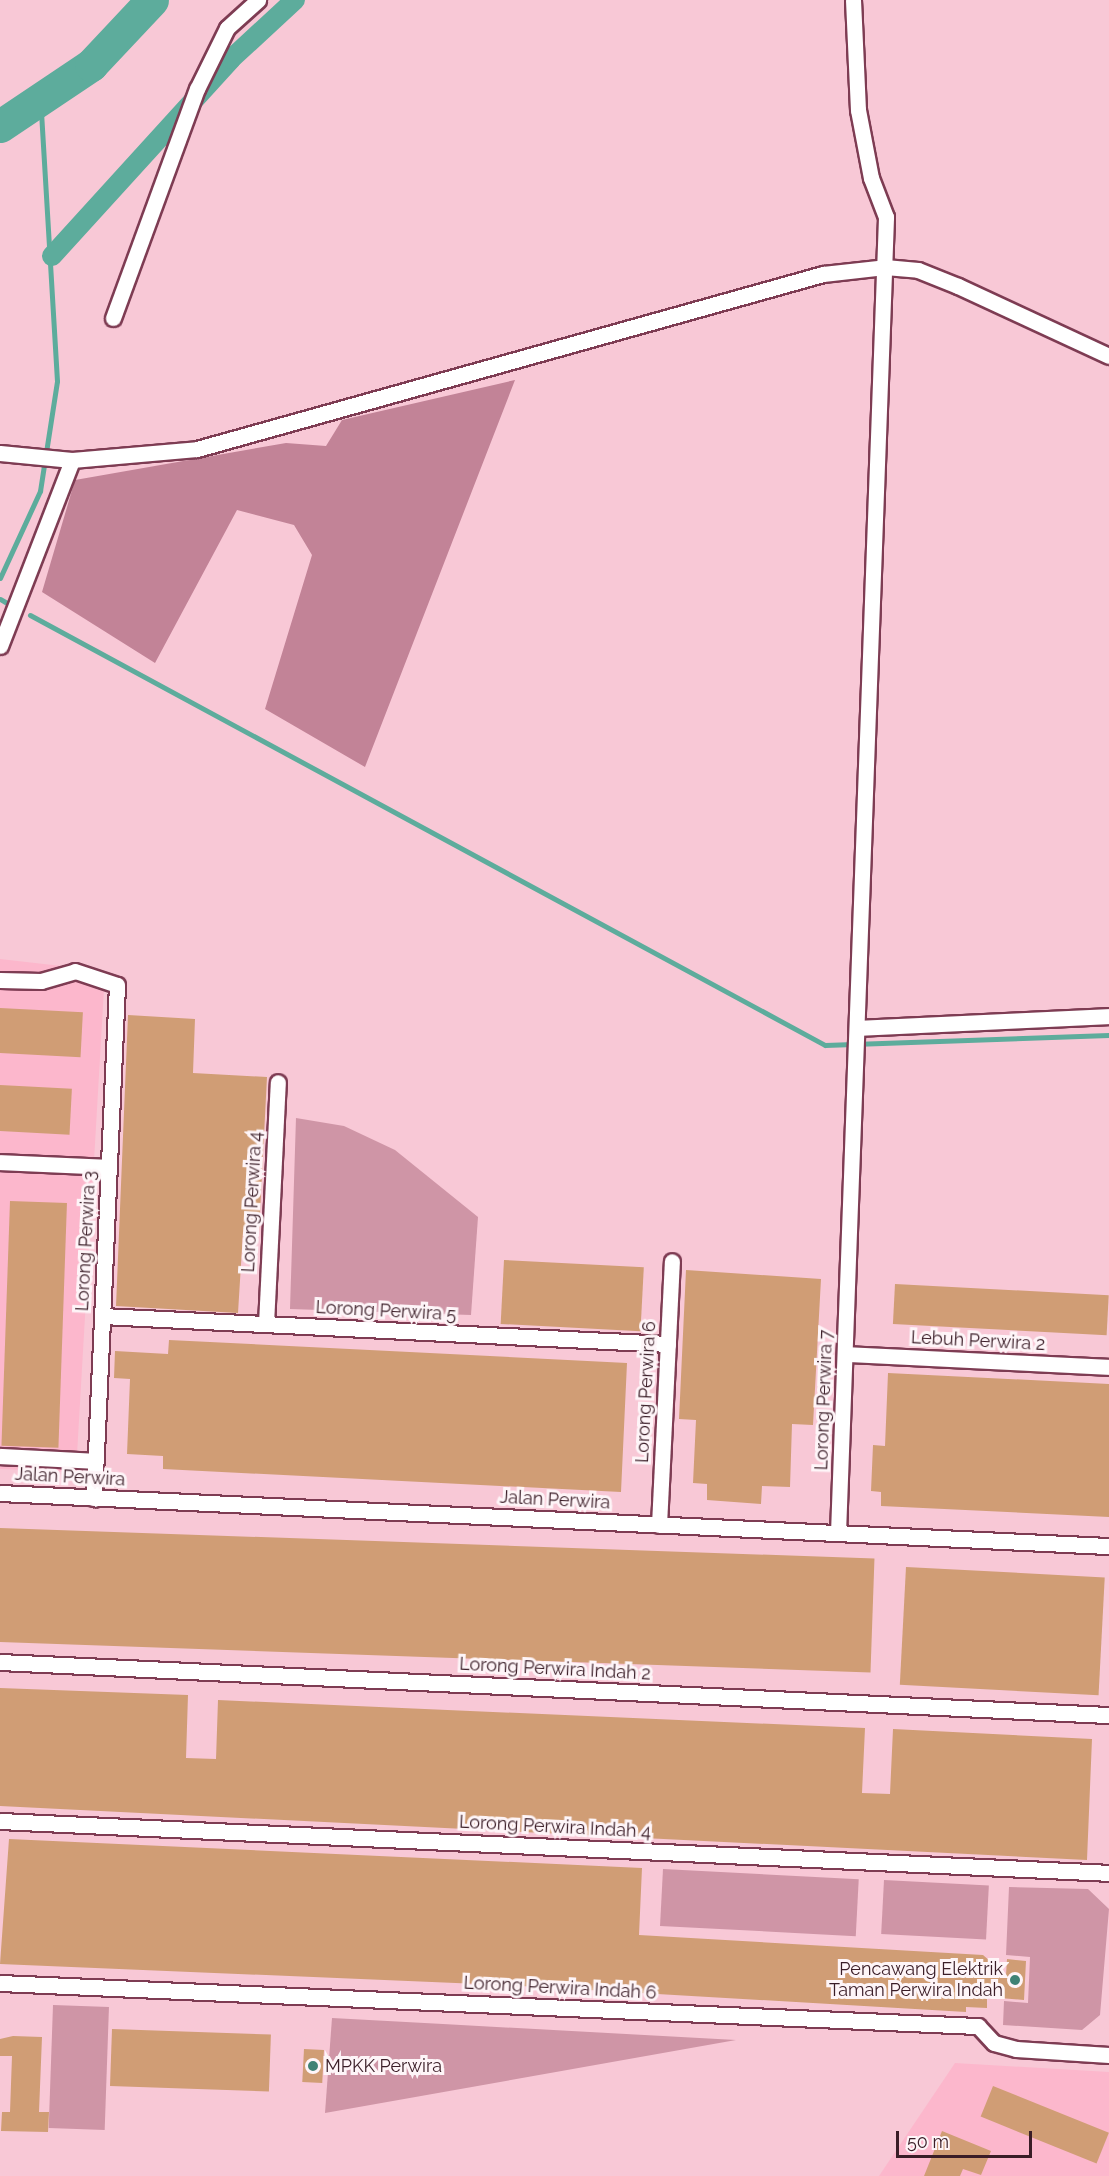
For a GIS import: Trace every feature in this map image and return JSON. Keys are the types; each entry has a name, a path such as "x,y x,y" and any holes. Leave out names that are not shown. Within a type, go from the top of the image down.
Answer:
{"street":[{"path":"113,318 197,89 227,28 258,0"},
{"name":"Lorong Perwira 7","path":"838,1533 857,1071 886,217 871,178 858,110 853,0"},
{"path":"0,453 72,460 196,449 823,274 885,267 918,270 958,286 1109,357"},
{"path":"0,646 72,460"},
{"name":"Lorong Perwira 3","path":"0,980 41,981 75,971 117,985 94,1498"},
{"path":"858,1031 1109,1016"},
{"name":"Lorong Perwira 4","path":"266,1324 278,1082"},
{"path":"0,1162 109,1167"},
{"name":"Lorong Perwira 6","path":"659,1525 672,1261"},
{"name":"Lorong Perwira 5","path":"102,1316 668,1344"},
{"name":"Lebuh Perwira 2","path":"846,1354 1109,1367"},
{"path":"0,1456 95,1461"},
{"name":"Jalan Perwira","path":"0,1493 1109,1546"},
{"name":"Lorong Perwira Indah 2","path":"0,1662 1109,1715"},
{"name":"Lorong Perwira Indah 4","path":"0,1821 1109,1873"},
{"name":"Lorong Perwira Indah 6","path":"0,1983 978,2026 994,2043 1016,2049 1109,2055"}],"shaded area":[{"path":"515,380 365,767 265,709 312,555 294,525 237,510 155,663 42,592 75,480 286,443 326,446 342,420"},
{"path":"0,959 105,971 76,1472 0,1469"},
{"path":"296,1118 344,1126 395,1150 478,1217 471,1315 290,1309"},
{"path":"663,1869 859,1879 856,1936 660,1926"},
{"path":"884,1880 989,1885 986,1939 881,1934"},
{"path":"1009,1887 1088,1889 1109,1909 1100,2015 1082,2030 1003,2025 1004,2001 1028,2003 1030,1957 1006,1955"},
{"path":"53,2005 109,2007 105,2130 49,2128"},
{"path":"332,2018 443,2024 736,2040 325,2113"},
{"path":"955,2063 1109,2072 1109,2176 879,2176"}],"building":[{"path":"0,1008 83,1012 81,1057 0,1053"},
{"path":"128,1015 195,1019 193,1073 267,1077 259,1233 243,1232 238,1313 116,1306"},
{"path":"0,1085 72,1089 69,1135 0,1131"},
{"path":"10,1201 67,1203 58,1448 1,1446"},
{"path":"504,1260 644,1267 640,1331 501,1324"},
{"path":"686,1270 821,1279 813,1425 792,1424 790,1487 762,1486 761,1504 707,1500 707,1484 693,1483 696,1420 679,1419"},
{"path":"895,1284 1109,1295 1107,1335 893,1324"},
{"path":"169,1340 627,1363 621,1492 163,1469 163,1456 127,1454 130,1379 114,1378 115,1351 168,1354"},
{"path":"888,1373 1109,1384 1109,1517 881,1506 881,1492 871,1491 873,1445 885,1446"},
{"path":"0,1528 874,1559 870,1672 0,1642"},
{"path":"906,1567 1105,1577 1099,1695 900,1685"},
{"path":"0,1688 188,1695 186,1758 216,1759 218,1700 865,1728 862,1793 890,1794 893,1729 1092,1739 1087,1860 0,1806"},
{"path":"9,1839 642,1868 639,1935 983,1955 1006,1975 1007,1959 1026,1961 1024,2000 987,1997 987,2008 966,2007 966,2012 503,1985 0,1964"},
{"path":"112,2029 271,2035 269,2092 110,2086"},
{"path":"13,2036 42,2037 39,2112 49,2112 48,2132 1,2131 2,2112 10,2112 12,2056 0,2056 0,2039"},
{"name":"MPKK Perwira","path":"304,2049 324,2050 322,2083 302,2082"},
{"path":"993,2086 1109,2133 1097,2163 981,2117"},
{"path":"942,2131 991,2151 981,2175 963,2169 960,2176 924,2176"}],"waterway":[{"path":"0,126 91,65 152,0"},
{"path":"52,256 231,59 295,0"},
{"path":"0,578 40,491 57,381 40,97"},
{"path":"0,599 7,603"},
{"path":"30,615 825,1045 1109,1035"}],"place":[{"name":"Pencawang Elektrik Taman Perwira Indah","path":"1015,1980"},
{"name":"MPKK Perwira","path":"313,2066"}]}
